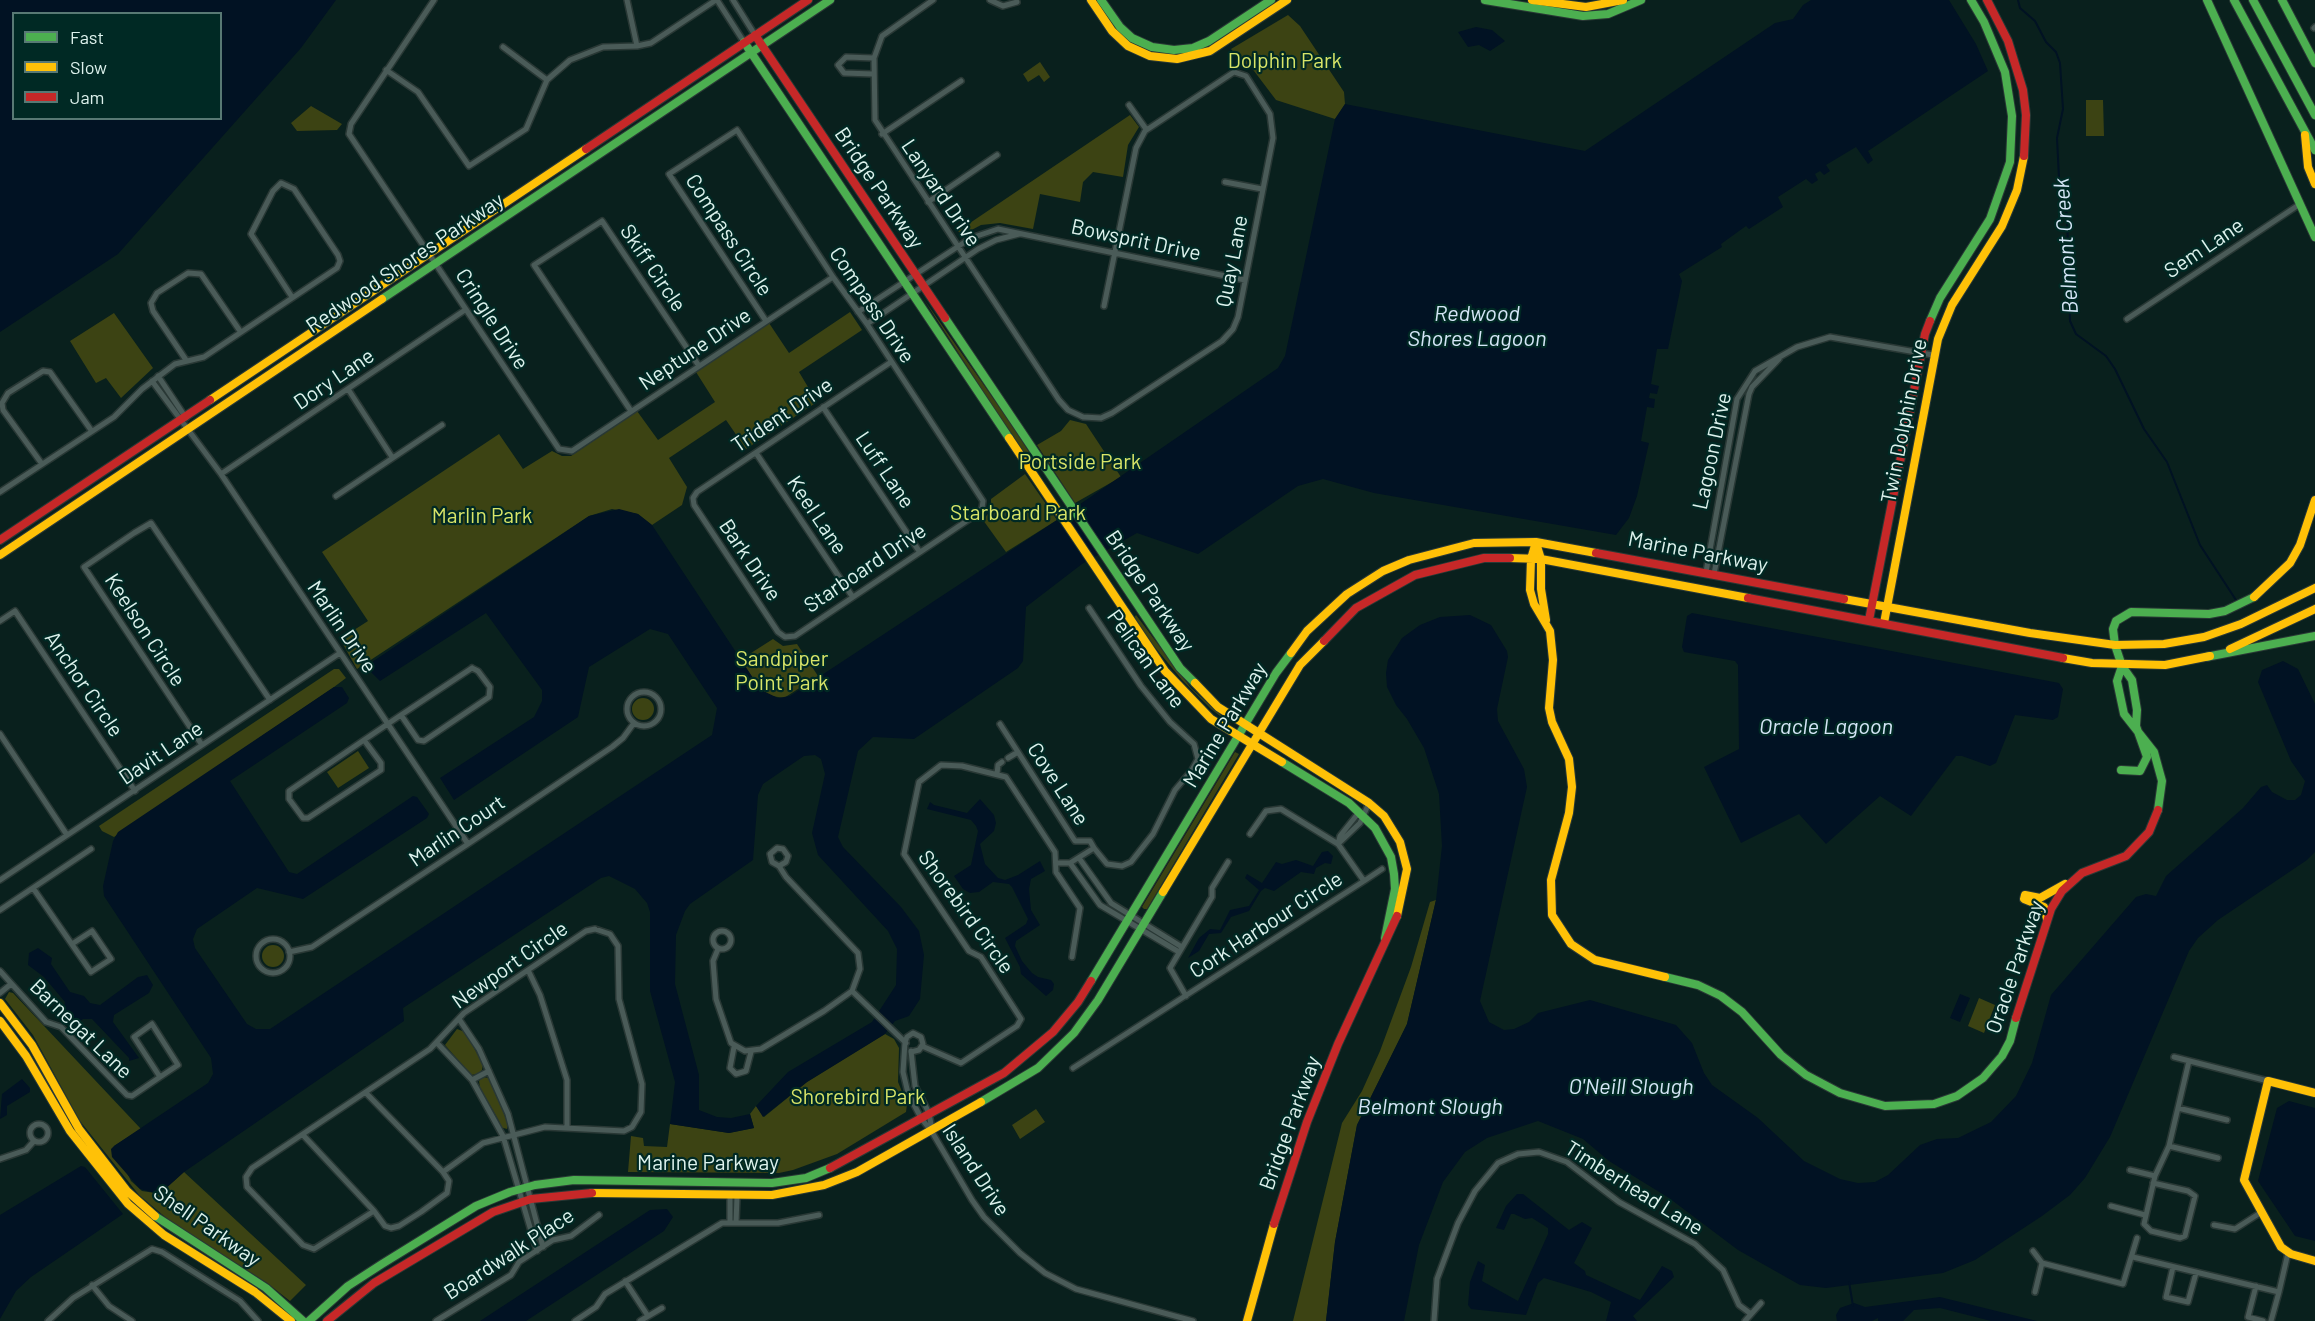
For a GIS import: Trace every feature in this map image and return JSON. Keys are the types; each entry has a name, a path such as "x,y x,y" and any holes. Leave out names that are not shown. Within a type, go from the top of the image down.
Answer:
{"main road":[{"name":"Redwood Shores Parkway","path":"0,540 808,0"},
{"name":"Redwood Shores Parkway","path":"0,555 830,0"},
{"path":"1091,0 1123,43 1150,56 1176,59 1210,51 1287,0"},
{"path":"1101,0 1120,27 1132,38 1152,47 1174,50 1193,48 1209,41 1271,0"},
{"path":"1485,0 1583,16 1608,14 1641,0"},
{"path":"1532,0 1586,7 1623,0"},
{"name":"Twin Dolphin Drive","path":"1869,620 1920,352 1940,298 1996,206 2010,162 2012,116 2005,72 1988,30 1971,0"},
{"name":"Twin Dolphin Drive","path":"1884,623 1933,355 1952,305 2009,211 2023,165 2026,115 2021,79 2008,41 1987,0"},
{"path":"2206,0 2315,237"},
{"path":"2234,0 2315,150"},
{"path":"2253,0 2315,116"},
{"path":"2279,0 2315,63"},
{"name":"Bridge Parkway","path":"754,35 1140,610 1196,687 1218,707 1245,726 1369,802 1384,816 1396,835 1407,869 1401,908 1307,1122 1278,1208 1247,1321"},
{"name":"Bridge Parkway","path":"744,42 1165,671 1211,719 1251,746 1336,795 1371,821 1384,842 1394,874 1395,888 1384,943"},
{"path":"2304,128 2308,167 2315,184"},
{"path":"2121,770 2140,771 2145,763 2146,750 2136,726 2137,710 2132,680 2122,666 2115,645 2114,625 2127,613 2209,614 2225,611 2253,598 2277,579 2290,563 2300,545 2315,500"},
{"name":"Marine Parkway","path":"309,1321 348,1286 382,1264 476,1206 523,1188 585,1180 746,1184 789,1181 824,1171 849,1160 929,1113 1004,1073 1053,1032 1083,994 1276,673 1307,631 1337,601 1361,584 1408,560 1456,546 1507,541 1536,542 2030,633 2115,645 2152,645 2204,637 2235,626 2315,588"},
{"name":"Oracle Parkway","path":"1536,542 1531,559 1530,590 1534,604 1547,622"},
{"name":"Oracle Parkway","path":"1536,542 1541,559 1541,589 1553,660 1549,708 1552,722 1569,759 1572,787 1569,813 1551,880 1552,915 1560,930 1571,944 1586,955 1605,963 1702,987 1721,996 1742,1012 1780,1055 1816,1081 1867,1102 1885,1106 1912,1107 1934,1104 1963,1093 1983,1078 2002,1056 2013,1032 2024,986 2055,901 2073,878 2126,855 2136,848 2152,826 2162,782 2154,752 2136,726 2124,714 2117,681 2122,666"},
{"name":"Marine Parkway","path":"327,1321 374,1283 464,1227 527,1200 586,1193 772,1195 839,1180 932,1132 1030,1074 1056,1052 1092,1009 1304,660 1348,614 1370,598 1415,575 1460,562 1484,558 1541,559 2092,663 2122,666 2165,665 2206,657 2285,625 2315,609"},
{"path":"2206,657 2315,636"},
{"path":"2047,920 2044,907 2037,902 2024,899 2025,895 2040,898 2073,878"},
{"name":"Shell Parkway","path":"0,1003 32,1045 79,1128 127,1191 158,1219 266,1288 303,1321"},
{"name":"Shell Parkway","path":"0,1021 26,1056 70,1131 128,1204 164,1234 255,1292 291,1321"},
{"path":"2315,1093 2268,1081 2244,1180 2260,1213 2280,1245 2288,1253 2315,1261"}],"street":[{"path":"434,0 386,70 418,92 469,166 526,129 547,80 555,71 581,53 610,46 638,46 657,40 717,0"},
{"path":"627,0 638,46"},
{"name":"Bridge Parkway","path":"717,0 744,42"},
{"name":"Bridge Parkway","path":"733,0 754,35"},
{"path":"920,0 924,6"},
{"name":"Lanyard Drive","path":"933,0 882,36 874,58 873,116 882,134 1064,407"},
{"path":"990,0 1003,6 1017,2"},
{"path":"503,48 547,80"},
{"path":"873,74 844,73 837,67 840,60 846,57 874,58"},
{"name":"Cringle Drive","path":"386,70 348,132 558,448 569,452 575,449"},
{"name":"Quay Lane","path":"1064,407 1083,417 1107,416 1222,341 1237,321 1274,126 1270,114 1248,79 1240,72 1227,74 1146,129"},
{"path":"882,134 961,81"},
{"path":"1104,306 1136,148 1146,129 1129,105"},
{"name":"Compass Drive","path":"737,130 981,497"},
{"name":"Compass Circle","path":"737,130 669,174 766,321"},
{"path":"928,202 997,154"},
{"path":"1225,182 1263,189"},
{"path":"0,492 118,414 152,381 175,364 204,357 335,270 340,261 338,255 297,192 288,184 278,184 251,234 292,297"},
{"name":"Sem Lane","path":"2127,319 2300,204"},
{"name":"Skiff Circle","path":"631,411 534,265 602,221 699,366"},
{"name":"Bowsprit Drive","path":"858,312 957,247 989,230 1002,229 1245,280"},
{"name":"Bowsprit Drive","path":"867,324 990,242 1021,234"},
{"path":"186,360 151,303 157,293 188,273 197,272 202,276 240,331"},
{"name":"Neptune Drive","path":"575,449 833,277"},
{"name":"Dory Lane","path":"221,474 465,310"},
{"name":"Lagoon Drive","path":"1710,573 1737,399 1755,371 1763,364 1797,347 1830,337 1933,355"},
{"name":"Lagoon Drive","path":"1710,573 1749,394 1752,387 1781,357"},
{"name":"Trident Drive","path":"693,498 697,492 891,362"},
{"path":"42,464 3,408 3,401 8,393 43,371 50,372 92,430"},
{"name":"Marlin Drive","path":"158,376 182,419"},
{"name":"Marlin Drive","path":"152,381 221,474 468,844"},
{"path":"348,389 392,457"},
{"name":"Luff Lane","path":"823,407 919,551"},
{"path":"336,496 442,424"},
{"name":"Keel Lane","path":"756,453 852,596"},
{"name":"Starboard Drive","path":"785,637 795,636 979,513 983,505 981,497"},
{"name":"Bark Drive","path":"693,498 694,505 778,632 785,637"},
{"name":"Keelson Circle","path":"202,745 84,567 126,538 151,523 270,700"},
{"name":"Pelican Lane","path":"1089,608 1141,686 1170,722 1194,744 1198,759 1175,790 1153,834 1135,859 1125,865 1111,865 1101,859 1094,848"},
{"name":"Anchor Circle","path":"0,621 15,610 135,791"},
{"name":"Davit Lane","path":"0,880 340,653"},
{"path":"364,740 381,763 381,770 308,818 303,818 289,799 289,791 364,740 388,724 401,715 471,669 478,671 491,691 487,699 422,742 417,739 401,715"},
{"path":"639,692 656,696 661,706 659,717 645,726 634,723 627,714 630,698 639,692"},
{"name":"Marlin Court","path":"289,952 312,946 468,844 612,747 623,738 634,723"},
{"name":"Cove Lane","path":"1000,724 1075,842 1090,841 1094,848"},
{"path":"0,734 67,835"},
{"path":"1018,752 998,765 997,774 1006,777 1055,852 1056,872 1081,911 1072,957"},
{"name":"Shorebird Circle","path":"922,1046 961,1064 1021,1022 981,957 969,951 904,854 919,782 947,764 997,774"},
{"name":"Cork Harbour Circle","path":"1338,844 1360,823 1369,802"},
{"name":"Cork Harbour Circle","path":"1250,834 1264,812 1278,808 1338,844 1364,882"},
{"path":"1056,863 1070,863 1094,848"},
{"path":"0,910 91,849"},
{"path":"1079,858 1105,896 1128,918"},
{"name":"Cork Harbour Circle","path":"1186,996 1170,970 1212,897 1212,888 1228,862"},
{"path":"1070,863 1097,902 1128,918"},
{"path":"734,1047 751,1052 824,1011 852,991 860,969 858,953 779,866"},
{"name":"Cork Harbour Circle","path":"1073,1068 1383,869"},
{"path":"33,888 91,972 111,959 92,930 72,944"},
{"name":"Cork Harbour Circle","path":"1128,918 1181,949"},
{"name":"Newport Circle","path":"374,1211 320,1246 310,1249 303,1245 247,1187 245,1179 250,1169 437,1043 464,1012 591,929 608,932 618,946 619,999 642,1084 640,1115 632,1127 624,1131 545,1127 513,1133 472,1149 443,1172"},
{"path":"278,940 289,952 289,963 277,973 266,972 256,960 258,948 266,941 278,940"},
{"path":"718,948 713,961 716,999 727,1035 734,1047 730,1066 736,1074 746,1071 751,1052"},
{"path":"528,970 540,995 567,1080 567,1127"},
{"name":"Barnegat Lane","path":"0,971 46,1022 61,1027 126,1095 132,1096 160,1077"},
{"name":"Barnegat Lane","path":"0,993 11,984"},
{"path":"852,991 896,1031 911,1052 915,1086 929,1113 932,1132"},
{"path":"459,1019 489,1071 513,1133 523,1188"},
{"path":"152,1024 178,1065 160,1077 134,1037 152,1024"},
{"path":"905,1042 907,1037 913,1033 921,1037 922,1046 916,1052 911,1052"},
{"name":"Island Drive","path":"905,1042 904,1081 921,1118 984,1217 1020,1253 1045,1273 1076,1289 1102,1298 1193,1321"},
{"path":"437,1043 472,1080 503,1136 543,1247"},
{"path":"2174,1057 2268,1081"},
{"path":"2153,1183 2188,1191 2195,1196 2187,1233 2180,1238 2151,1231 2144,1224 2145,1215 2153,1183 2155,1176 2169,1146 2189,1061"},
{"path":"472,1080 489,1071"},
{"path":"303,1135 374,1211 385,1226 399,1226 445,1196 449,1185 443,1172 366,1093"},
{"path":"2178,1108 2227,1120"},
{"path":"0,1159 26,1150 34,1141"},
{"path":"2169,1146 2218,1158"},
{"name":"Timberhead Lane","path":"1434,1321 1437,1279 1458,1223 1475,1191 1498,1163 1518,1154 1539,1152 1567,1162 1619,1203 1695,1244 1723,1270 1739,1305 1751,1314"},
{"path":"2130,1170 2155,1176"},
{"path":"733,1223 734,1196"},
{"path":"527,1200 537,1251"},
{"path":"2110,1206 2145,1215"},
{"path":"2214,1225 2235,1229 2260,1213"},
{"name":"Boardwalk Place","path":"436,1321 511,1275 519,1262 554,1240 571,1236 599,1215"},
{"path":"576,1321 596,1307 605,1294 717,1225 778,1222 819,1215"},
{"path":"2033,1251 2042,1263 2121,1284 2126,1282 2138,1238"},
{"path":"48,1321 62,1307 92,1285 147,1251 155,1250 240,1300 258,1321"},
{"path":"2271,1321 2288,1253"},
{"path":"2133,1257 2279,1292"},
{"path":"2035,1292 2042,1263"},
{"path":"2173,1267 2166,1296 2188,1302 2196,1273"},
{"path":"625,1281 648,1316"},
{"path":"92,1285 109,1306 132,1321"},
{"path":"2256,1286 2248,1317 2263,1321"},
{"path":"1745,1321 1761,1304"},
{"path":"640,1321 662,1308"}],"green space":[{"name":"Dolphin Park","path":"1288,15 1300,26 1344,92 1345,104 1335,119 1276,100 1251,67 1242,63 1231,49"},
{"path":"1040,62 1050,77 1044,82 1039,75 1028,82 1023,74"},
{"path":"2086,100 2103,100 2104,136 2086,136"},
{"path":"311,106 342,124 337,130 297,131 291,123"},
{"path":"1130,115 1139,127 1128,145 1123,177 1093,172 1083,182 1080,202 1040,194 1033,229 1000,223 981,225 962,235 958,231"},
{"path":"923,298 1009,421 1029,452 1028,455 1025,454 988,399"},
{"name":"Marlin Park","path":"850,312 862,330 799,372 817,402 746,449 726,420 669,458 687,487 682,505 652,525 638,514 612,509 589,516 357,669 340,639 368,621 322,552 499,434 523,469 552,451 562,456 571,456 637,411 658,440 715,402 696,372 769,323 789,353"},
{"path":"114,313 153,368 121,398 106,378 96,383 70,341"},
{"name":"Portside Park","path":"1070,420 1086,424 1121,477 1075,503 1037,445 1061,431"},
{"name":"Starboard Park","path":"1025,474 1057,520 1006,552 983,520 991,510 991,499"},
{"path":"1136,615 1191,688 1232,725 1211,709 1182,680 1149,640 1134,618"},
{"name":"Sandpiper Point Park","path":"773,639 783,646 797,644 818,676 784,698 772,696 761,690 740,660"},
{"path":"334,669 339,669 346,678 114,837 102,831 99,826"},
{"path":"643,698 651,701 654,709 651,717 643,720 635,717 632,709 635,701"},
{"path":"358,751 369,768 338,788 327,772"},
{"path":"1235,752 1239,754 1147,909 1144,909 1142,907"},
{"path":"1436,900 1407,1024 1357,1125 1335,1242 1326,1321 1293,1321 1342,1123 1362,1091 1380,1051 1411,967 1430,902"},
{"path":"273,945 281,948 284,956 281,964 273,967 265,964 262,956 265,948"},
{"path":"9,992 13,993 141,1129 114,1146 131,1181 142,1191 155,1193 164,1190 184,1172 306,1285 290,1301 267,1283 170,1221 139,1195 80,1121 33,1035 5,999"},
{"path":"1979,998 1995,1005 1984,1033 1968,1026"},
{"path":"457,1029 465,1032 483,1064 478,1074 471,1075 445,1045"},
{"name":"Shorebird Park","path":"885,1034 894,1039 899,1048 898,1082 907,1104 906,1112 837,1154 779,1173 628,1172 631,1136 643,1138 644,1146 667,1147 670,1124 729,1133 754,1128 750,1114 756,1106 764,1117 807,1082"},
{"path":"482,1077 490,1078 508,1124 507,1129 500,1127 499,1121 480,1088 479,1081"},
{"path":"1036,1109 1045,1122 1020,1139 1012,1125"}],"water":[{"path":"0,0 336,0 301,48 118,254 0,332"},
{"name":"Redwood Shores Lagoon","path":"1811,0 1949,0 1976,44 1988,71 1868,151 1873,160 1868,164 1856,147 1826,165 1830,171 1824,175 1820,171 1815,174 1818,180 1812,184 1806,179 1778,197 1783,207 1749,229 1746,226 1721,244 1722,247 1679,274 1682,281 1668,349 1657,349 1651,384 1659,386 1657,394 1650,393 1649,398 1655,399 1654,408 1647,407 1641,441 1649,443 1637,496 1629,518 1616,535 1374,493 1323,479 1298,486 1198,554 1137,533 1082,564 1026,607 1023,661 1018,668 914,739 873,737 858,751 838,837 843,847 901,907 919,931 924,955 920,999 909,1016 895,1021 885,1034 807,1082 763,1117 756,1106 788,1072 872,1022 896,985 897,949 888,931 818,855 812,833 825,774 821,759 815,755 804,756 763,784 758,795 753,860 690,904 676,935 675,984 699,1075 699,1110 717,1117 731,1118 750,1114 754,1128 729,1133 670,1124 675,1082 650,991 650,912 647,903 635,889 609,876 601,878 403,1008 404,1021 184,1172 164,1190 155,1193 140,1189 112,1157 111,1149 114,1146 208,1083 213,1074 211,1058 104,896 103,886 113,841 118,832 334,687 342,687 349,698 347,703 230,781 289,872 297,874 413,796 417,797 429,814 427,818 303,899 257,888 197,929 193,939 195,948 247,1024 256,1029 270,1029 712,735 717,708 668,634 650,629 589,667 578,717 454,800 440,778 534,717 542,701 542,690 486,613 380,681 370,671 372,662 589,516 619,509 638,514 652,525 761,690 778,698 790,696 1057,520 1278,368 1285,356 1335,119 1345,104 1585,151 1775,23 1793,19 1803,5"},
{"path":"1476,27 1492,30 1505,41 1490,51 1479,45 1468,47 1458,32"},
{"name":"Oracle Lagoon","path":"1692,613 2059,683 2063,689 2058,717 2053,720 2015,715 1996,763 1990,766 1956,756 1911,816 1880,796 1826,844 1799,814 1741,843 1704,767 1739,749 1738,665 1735,661 1684,652 1682,647 1687,616"},
{"name":"O'Neill Slough","path":"1470,615 1491,625 1507,651 1508,657 1497,709 1498,721 1524,769 1527,787 1480,1001 1489,1022 1504,1030 1514,1029 1529,1022 1538,1013 1590,1000 1676,1025 1692,1043 1704,1073 1712,1085 1758,1118 1804,1161 1840,1179 1858,1183 1875,1182 1888,1175 1920,1145 1937,1139 1958,1138 1991,1122 2016,1096 2032,1063 2051,995 2136,897 2146,894 2156,896 2166,876 2243,808 2261,787 2267,785 2272,792 2287,800 2295,800 2301,795 2305,781 2291,761 2258,682 2262,670 2283,661 2298,669 2315,704 2315,852 2307,860 2218,920 2198,938 2189,951 2110,1137 2085,1178 2070,1195 2042,1216 1975,1260 1943,1273 1826,1288 1800,1285 1738,1250 1669,1198 1609,1161 1583,1139 1538,1121 1487,1138 1465,1152 1443,1182 1419,1245 1404,1321 1326,1321 1335,1242 1357,1125 1407,1024 1436,900 1442,846 1439,794 1424,748 1387,687 1388,660 1402,638 1420,625 1440,617"},
{"path":"980,799 994,815 996,823 994,831 980,844 985,864 998,878 1005,880 1018,875 1040,861 1045,871 1031,879 1029,889 1031,910 1040,925 1016,941 1015,946 1022,961 1032,973 1051,980 1054,984 1053,990 1046,996 1021,974 1020,967 1005,938 1026,924 1028,919 1012,887 1009,884 993,882 979,892 970,893 963,889 954,876 971,865 978,831 976,826 971,820 927,809 930,802 967,813"},
{"path":"1328,851 1333,856 1331,864 1325,863 1316,868 1314,874 1301,872 1274,891 1265,888 1249,911 1231,917 1221,933 1209,934 1199,951 1188,958 1199,938 1210,929 1220,930 1230,910 1249,906 1259,890 1245,878 1247,874 1262,883 1276,862 1282,864 1296,860 1313,866 1322,852"},
{"path":"38,948 52,958 51,964 70,992 84,996 90,1003 100,1005 138,977 147,975 153,985 149,993 114,1015 113,1022 139,1058 129,1061 129,1058 92,1019 83,1019 77,1023 63,1010 65,1002 44,977 28,965 29,953"},
{"path":"1960,994 1970,998 1960,1022 1950,1018"},
{"path":"22,1079 30,1088 30,1092 7,1106 7,1115 0,1119 2,1094"},
{"path":"2289,1101 2315,1108 2315,1241 2295,1236 2258,1181 2277,1108"},
{"path":"81,1166 85,1167 123,1214 31,1277 16,1291 0,1319 0,1215"},
{"path":"1517,1194 1523,1194 1569,1230 1582,1222 1592,1228 1574,1263 1585,1271 1586,1275 1640,1300 1662,1266 1672,1271 1674,1277 1633,1316 1637,1321 1606,1321 1611,1302 1591,1292 1544,1278 1538,1283 1526,1315 1471,1309 1468,1305 1470,1282 1478,1261 1485,1265 1482,1281 1518,1301 1548,1234 1548,1228 1532,1218 1525,1219 1514,1214 1511,1214 1504,1230 1496,1228 1506,1206"},
{"path":"667,1209 673,1217 664,1231 526,1321 480,1321 650,1210"},
{"path":"1940,1297 2037,1321 1991,1321 1940,1308 1914,1310 1903,1321 1878,1321 1878,1318 1872,1321 1837,1321 1836,1315 1840,1308 1854,1303 1865,1307"}],"waterway":[{"name":"Belmont Creek","path":"2018,0 2020,8 2035,21 2046,42 2056,52 2060,63 2063,109 2057,138 2059,178 2067,215 2070,321 2076,334 2106,356 2115,369 2144,429 2167,462 2200,545 2236,600"},
{"path":"1849,1282 1853,1306"}],"traffic: fast":[{"path":"382,299 830,0"},
{"path":"1101,0 1120,27 1132,38 1152,47 1174,50 1193,48 1209,41 1271,0"},
{"path":"1485,0 1583,16 1608,14 1641,0"},
{"path":"1930,321 1940,298 1990,219 2010,162 2012,116 2005,72 1984,22 1971,0"},
{"path":"2207,0 2315,237"},
{"path":"2234,0 2315,150"},
{"path":"2253,0 2315,115"},
{"path":"2282,0 2315,63"},
{"path":"744,42 1009,438"},
{"path":"945,318 1180,668 1195,683"},
{"path":"2121,770 2140,771 2147,757 2136,726 2137,710 2132,680 2122,666 2115,645 2113,629 2116,621 2131,612 2209,614 2225,611 2254,597"},
{"path":"2206,657 2315,636"},
{"path":"1091,981 1276,673 1291,653"},
{"path":"2122,666 2117,681 2124,714 2154,752 2162,781 2158,810"},
{"path":"1282,762 1349,803 1375,828 1391,857 1394,874 1395,889 1385,938"},
{"path":"981,1102 1038,1068 1074,1033 1098,1000 1163,892"},
{"path":"1665,977 1698,985 1721,996 1742,1012 1781,1055 1806,1075 1840,1093 1885,1106 1934,1104 1957,1096 1983,1078 2002,1056 2010,1041 2016,1018"},
{"path":"309,1321 348,1286 382,1264 476,1206 510,1192 535,1185 574,1180 772,1183 806,1178 830,1168"},
{"path":"155,1216 266,1288 303,1321"}],"traffic: slow":[{"path":"1091,0 1112,31 1128,46 1150,56 1177,59 1210,51 1287,0"},
{"path":"1532,0 1586,7 1623,0"},
{"path":"2305,135 2308,167 2315,184"},
{"path":"210,400 586,149"},
{"path":"1884,623 1938,339 1952,305 2002,226 2017,190 2024,156"},
{"path":"0,555 382,299"},
{"path":"1009,438 1165,671 1211,719 1282,762"},
{"path":"2254,597 2290,563 2300,545 2315,500"},
{"path":"1536,542 1531,559 1530,590 1534,604 1550,631 1553,660 1549,708 1552,722 1569,759 1572,787 1569,813 1551,880 1552,915 1571,944 1595,960 1665,977"},
{"path":"1291,653 1307,631 1347,594 1383,571 1409,560 1474,543 1536,542 1596,553"},
{"path":"1536,543 1541,559 1541,589 1546,620"},
{"path":"1510,558 1541,559 1748,598"},
{"path":"1844,599 2030,633 2115,645 2164,644 2204,637 2241,624 2315,588"},
{"path":"2230,649 2315,609"},
{"path":"1163,892 1300,665 1324,641"},
{"path":"2063,658 2092,663 2165,665 2210,656"},
{"path":"1195,683 1218,707 1369,803 1384,816 1400,842 1407,869 1397,916"},
{"path":"2047,919 2044,907 2024,899 2025,895 2040,898 2065,884"},
{"path":"0,1003 32,1045 79,1129 127,1191 155,1216"},
{"path":"0,1021 26,1056 70,1131 128,1204 164,1235 255,1292 291,1321"},
{"path":"2315,1093 2268,1081 2244,1180 2281,1247 2291,1254 2315,1261"},
{"path":"592,1193 772,1195 824,1185 857,1172 981,1102"},
{"path":"1247,1321 1274,1224"}],"traffic: jam":[{"path":"586,149 808,0"},
{"path":"1987,0 2008,41 2023,90 2026,115 2024,156"},
{"path":"755,35 945,318"},
{"path":"1869,620 1925,334 1930,321"},
{"path":"0,540 210,400"},
{"path":"1596,553 1844,599"},
{"path":"1324,641 1356,608 1415,575 1484,558 1510,558"},
{"path":"1748,598 2063,658"},
{"path":"2016,1018 2051,909 2062,891 2082,873 2126,856 2149,832 2158,810"},
{"path":"1274,1224 1307,1122 1338,1044 1397,916"},
{"path":"830,1168 1004,1073 1053,1032 1078,1002 1091,981"},
{"path":"327,1321 374,1283 493,1212 531,1199 592,1193"}],"water label":[{"name":"Belmont Slough","path":"1430,1107"}]}
